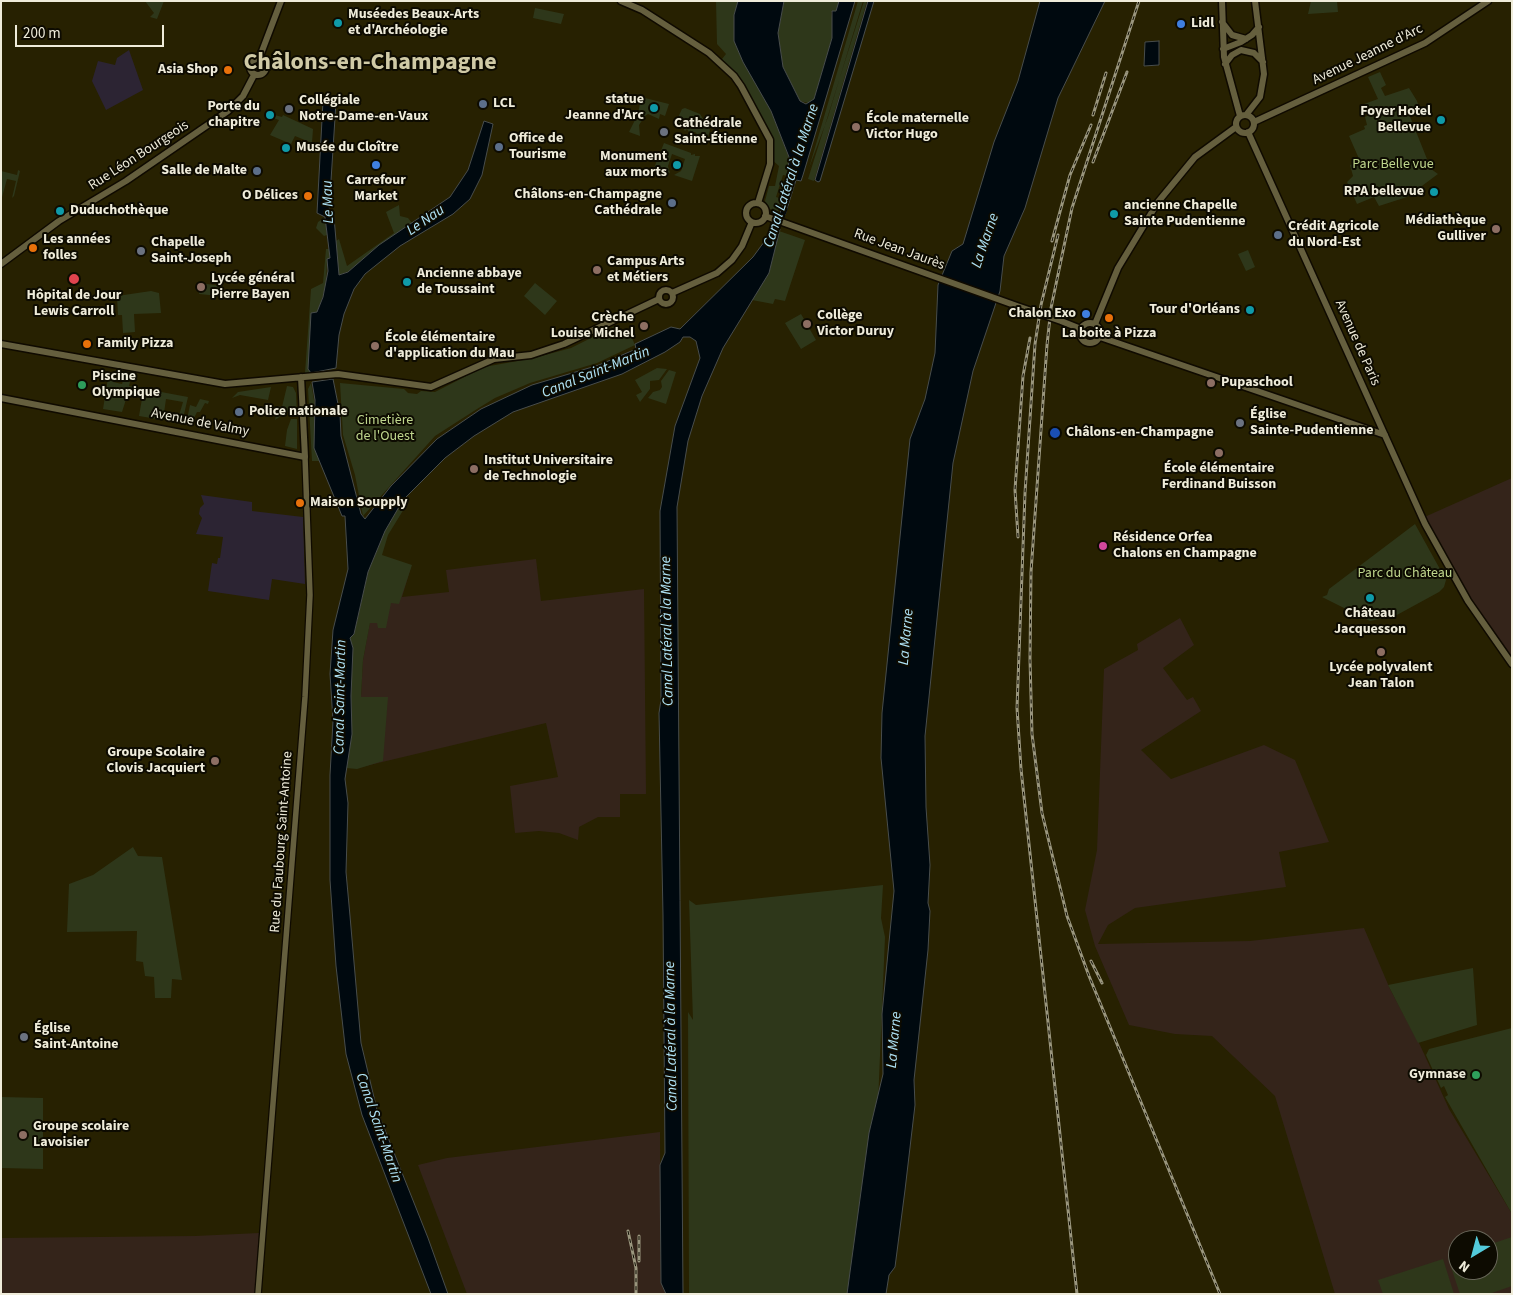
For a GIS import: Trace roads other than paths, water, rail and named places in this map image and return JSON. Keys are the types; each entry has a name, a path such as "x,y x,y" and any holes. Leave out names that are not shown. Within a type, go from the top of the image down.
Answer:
{"main road":[{"path":"259,59 281,1"},
{"path":"621,1 642,10 709,53 741,86 770,140 770,164 758,203"},
{"path":"1222,1 1225,64 1243,115 1254,122 1253,128 1243,133 1236,127 1236,121 1243,115 1260,97 1263,87 1264,63 1255,1"},
{"name":"Avenue Jeanne d'Arc","path":"1254,122 1425,43 1488,1"},
{"path":"1222,21 1232,36 1246,39"},
{"path":"1223,48 1237,45 1259,26"},
{"path":"1225,64 1232,55 1241,50 1254,53 1264,63"},
{"path":"259,59 264,62 265,70 260,75 254,75 250,70 250,64 252,60 259,59"},
{"name":"Rue Léon Bourgeois","path":"1,264 59,221 126,181 228,111 243,96 254,75"},
{"path":"1095,324 1118,268 1158,202 1196,157 1236,127"},
{"name":"Avenue de Paris","path":"1248,132 1433,541 1468,601 1512,664"},
{"path":"753,203 758,203 765,208 768,217 762,221 752,222 747,218 747,209 753,203"},
{"name":"Rue Jean Jaurès","path":"768,217 1081,329"},
{"path":"672,293 717,273 732,260 742,246 752,222"},
{"path":"1,344 232,385 338,374 431,387 494,359 531,354 564,344 658,299 663,291 667,290 672,293"},
{"path":"658,299 664,305 669,304 673,301 672,293"},
{"path":"1088,324 1095,324 1100,331 1100,337 1093,343 1086,342 1080,336 1081,329 1088,324"},
{"path":"1100,337 1385,435"},
{"path":"304,377 305,457"},
{"name":"Avenue de Valmy","path":"1,398 305,457"}],"street":[{"name":"Rue du Faubourg Saint-Antoine","path":"258,1294 265,1228 271,1124 306,688 310,595 305,457"}],"water":[{"path":"738,1 784,1 778,33 783,67 800,101 806,104 814,99 832,38 832,11 836,11 839,1 855,1 803,175 801,181 796,180 785,215 780,213 792,178 788,176 789,157 771,111 743,62 734,41 734,15"},
{"path":"868,1 874,1 820,181 818,182 815,180"},
{"name":"La Marne","path":"1040,1 1105,1 1058,98 1025,208 1004,256 1000,291 973,371 953,463 925,736 926,807 930,865 928,903 930,911 928,950 914,1080 915,1105 905,1190 895,1267 889,1275 886,1294 847,1294 869,1133 883,1074 882,1014 894,891 881,758 882,713 910,439 925,399 935,353 938,285 952,251 963,244 994,142 1018,81"},
{"path":"1159,41 1159,65 1144,66 1145,42"},
{"path":"323,101 336,102 329,212 334,217 339,275 348,272 379,245 450,197 468,170 484,121 493,124 482,175 470,199 453,214 400,246 365,274 354,289 344,314 339,335 336,368 311,373 308,369 311,313 317,312 323,297 328,271 327,259 330,258 325,217 317,213"},
{"name":"Canal Saint-Martin","path":"775,227 780,229 769,273 723,348 702,396 688,441 677,507 683,1294 666,1294 661,1283 660,1165 665,1153 659,713 661,700 660,511 675,426 700,358 696,341 690,337 683,337 680,342 665,352 622,374 513,412 474,436 445,458 403,500 385,531 368,572 354,634 350,638 353,648 352,734 345,779 348,803 346,872 361,1043 377,1110 428,1238 448,1294 431,1294 362,1115 346,1054 336,966 330,880 330,775 333,721 330,674 333,630 348,569 345,516 342,516 314,448 315,400 312,382 333,379 340,414 341,436 361,514 365,519 391,486 437,439 481,409 532,385 599,365 636,349 635,344 671,327 680,329 753,257"}],"waterway":[{"name":"Canal Latéral à la Marne","path":"775,234 785,209"}],"railway":[{"path":"1139,1 1072,208 1051,308 1031,572 1030,659 1032,734 1042,813 1067,916 1089,976 1220,1294"},
{"path":"1093,162 1127,72"},
{"path":"1093,115 1106,73"},
{"path":"1052,241 1070,175 1091,125"},
{"path":"1058,235 1041,305 1035,344 1025,493 1017,708 1021,769 1077,1294"},
{"path":"1018,537 1015,490 1023,376 1030,338"},
{"path":"1091,961 1102,983"},
{"path":"628,1231 636,1268 636,1294"},
{"path":"639,1236 639,1261"}],"place":[{"name":"Muséedes Beaux-Arts et d'Archéologie","path":"338,23"},
{"name":"Lidl","path":"1181,24"},
{"name":"Asia Shop","path":"228,70"},
{"name":"LCL","path":"483,104"},
{"name":"statue Jeanne d'Arc","path":"654,108"},
{"name":"Collégiale Notre-Dame-en-Vaux","path":"289,109"},
{"name":"Porte du chapitre","path":"270,115"},
{"name":"Foyer Hotel Bellevue","path":"1441,120"},
{"name":"École maternelle Victor Hugo","path":"856,127"},
{"name":"Cathédrale Saint-Étienne","path":"664,132"},
{"name":"Office de Tourisme","path":"499,147"},
{"name":"Musée du Cloître","path":"286,148"},
{"name":"Carrefour Market","path":"376,165"},
{"name":"Monument aux morts","path":"677,165"},
{"name":"Salle de Malte","path":"257,171"},
{"name":"RPA bellevue","path":"1434,192"},
{"name":"O Délices","path":"308,196"},
{"name":"Châlons-en-Champagne Cathédrale","path":"672,203"},
{"name":"Duduchothèque","path":"60,211"},
{"name":"ancienne Chapelle Sainte Pudentienne","path":"1114,214"},
{"name":"Médiathèque Gulliver","path":"1496,229"},
{"name":"Crédit Agricole du Nord-Est","path":"1278,235"},
{"name":"Les années folles","path":"33,248"},
{"name":"Chapelle Saint-Joseph","path":"141,251"},
{"name":"Campus Arts et Métiers","path":"597,270"},
{"name":"Hôpital de Jour Lewis Carroll","path":"74,279"},
{"name":"Ancienne abbaye de Toussaint","path":"407,282"},
{"name":"Lycée général Pierre Bayen","path":"201,287"},
{"name":"Tour d'Orléans","path":"1250,310"},
{"name":"Chalon Exo","path":"1086,314"},
{"name":"La boite à Pizza","path":"1109,318"},
{"name":"Collège Victor Duruy","path":"807,324"},
{"name":"Crèche Louise Michel","path":"644,326"},
{"name":"Family Pizza","path":"87,344"},
{"name":"École élémentaire d'application du Mau","path":"375,346"},
{"name":"Pupaschool","path":"1211,383"},
{"name":"Piscine Olympique","path":"82,385"},
{"name":"Police nationale","path":"239,412"},
{"name":"Église Sainte-Pudentienne","path":"1240,423"},
{"name":"Châlons-en-Champagne","path":"1055,433"},
{"name":"École élémentaire Ferdinand Buisson","path":"1219,453"},
{"name":"Institut Universitaire de Technologie","path":"474,469"},
{"name":"Maison Soupply","path":"300,503"},
{"name":"Résidence Orfea Chalons en Champagne","path":"1103,546"},
{"name":"Château Jacquesson","path":"1370,598"},
{"name":"Lycée polyvalent Jean Talon","path":"1381,652"},
{"name":"Groupe Scolaire Clovis Jacquiert","path":"215,761"},
{"name":"Église Saint-Antoine","path":"24,1037"},
{"name":"Gymnase","path":"1476,1075"},
{"name":"Groupe scolaire Lavoisier","path":"23,1135"}],"district":[{"name":"Châlons-en-Champagne","path":"370,64"}],"park label":[{"name":"Parc Belle vue","path":"1393,165"},
{"name":"Cimetière de l'Ouest","path":"385,430"},
{"name":"Parc du Château","path":"1405,574"}],"water label":[{"name":"Le Mau","path":"329,202"},
{"name":"Le Nau","path":"426,221"}]}
